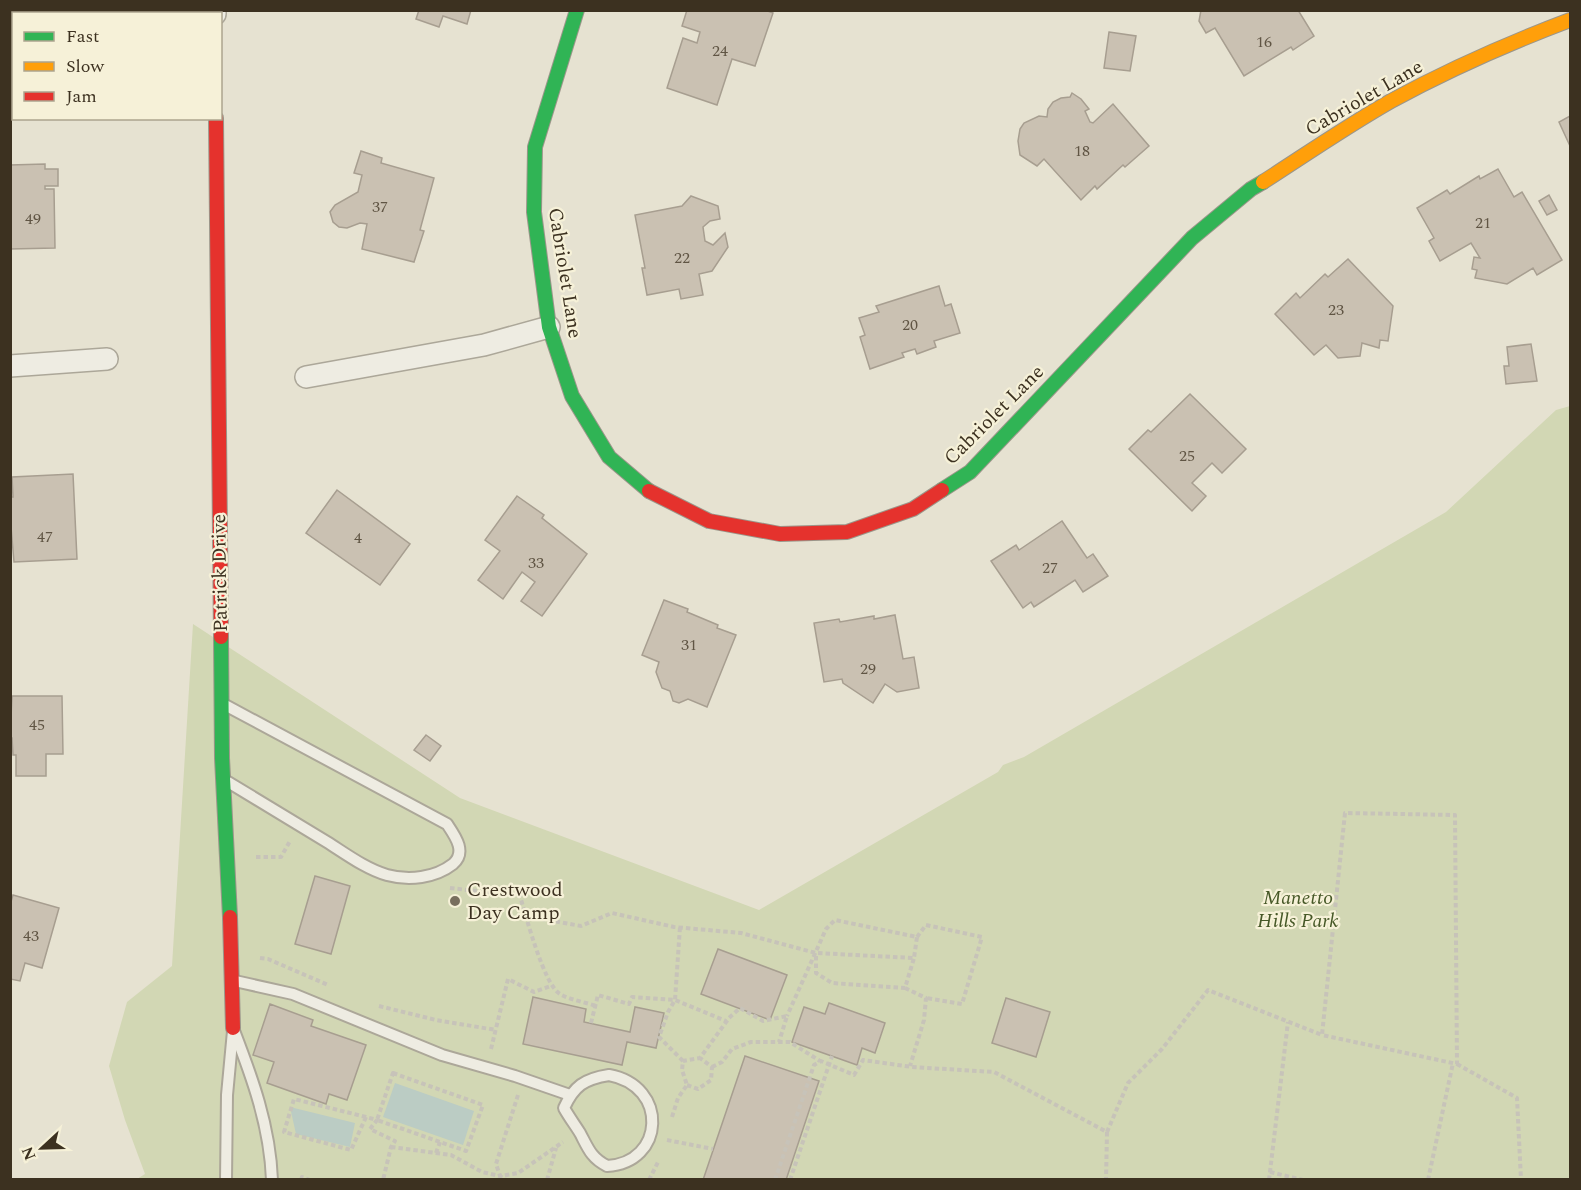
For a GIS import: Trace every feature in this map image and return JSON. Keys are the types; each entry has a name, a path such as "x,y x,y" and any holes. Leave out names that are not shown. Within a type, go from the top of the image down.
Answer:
{"street":[{"name":"Cabriolet Lane","path":"577,10 536,147 534,212 549,327 572,396 609,457 654,495 709,521 780,534 847,532 913,509 970,472 1191,238 1251,189 1390,102 1458,67 1570,20"},
{"name":"Patrick Drive","path":"216,120 221,703 233,1028"},
{"path":"306,377 484,345 549,327"},
{"path":"10,366 107,359"}],"lane":[{"path":"221,703 447,824 458,840 460,854 456,862 444,870 424,877 386,875 361,863 223,779"},
{"path":"232,981 293,994 442,1055 570,1095"},
{"path":"226,1179 227,1095 233,1028"},
{"path":"233,1028 255,1082 271,1153 272,1179"},
{"path":"609,1075 623,1078 636,1085 646,1096 653,1125 640,1152 628,1161 607,1166 596,1160 586,1149 579,1132 564,1108 570,1095 580,1084 594,1077 609,1075"}],"path":[{"path":"1322,1035 1345,813 1455,815 1455,1064 1428,1179"},
{"path":"227,857 281,857 290,840 300,845"},
{"path":"410,878 411,882 520,896 551,986 560,994 596,1006"},
{"path":"526,916 581,926 612,913 680,927 741,933 816,953 914,958"},
{"path":"779,1042 787,1016 826,929 835,920 917,937"},
{"path":"816,953 816,973 832,983 905,988 926,998 962,1004 982,937 926,925 917,937 914,958 905,988"},
{"path":"680,927 675,1000 659,1037 683,1061"},
{"path":"231,956 268,959 332,987"},
{"path":"486,1068 508,979 534,992 551,986"},
{"path":"1106,1179 1107,1132 1128,1083 1161,1049 1208,990 1322,1035 1455,1064 1517,1098 1521,1179"},
{"path":"591,1023 598,995 629,1004 632,997 675,1000 726,1021"},
{"path":"910,1066 924,1020 926,998"},
{"path":"374,1005 436,1020 496,1030"},
{"path":"683,1061 700,1058 726,1021 740,1008 764,1021 787,1016"},
{"path":"1269,1179 1288,1022"},
{"path":"712,1067 722,1062 732,1049 751,1042 790,1042 821,1061 854,1075 863,1060 994,1072 1107,1132"},
{"path":"790,1179 832,1056"},
{"path":"700,1058 712,1067"},
{"path":"683,1061 681,1070 687,1084 698,1089 711,1080 712,1067"},
{"path":"775,1179 814,1065 821,1061"},
{"path":"366,1117 351,1150 284,1132 294,1099 366,1117 377,1120 466,1151 483,1105 393,1073 377,1120 370,1129 395,1141 383,1179"},
{"path":"672,1119 678,1098 687,1084"},
{"path":"499,1178 496,1164 518,1096"},
{"path":"662,1148 668,1129"},
{"path":"499,1178 518,1173 579,1132"},
{"path":"665,1139 713,1149"},
{"path":"436,1153 440,1142"},
{"path":"547,1179 556,1147"},
{"path":"391,1148 451,1155 482,1172 506,1179"},
{"path":"649,1179 659,1158"},
{"path":"1270,1172 1303,1179"},
{"path":"302,1179 302,1177 310,1179"}],"green space":[{"name":"Manetto Hills Park","path":"1570,406 1570,1179 137,1179 145,1174 125,1120 109,1066 127,1002 172,966 193,624 460,798 759,910 998,772 1003,765 1024,757 1446,512 1556,410"}],"shaded area":[{"path":"395,1083 474,1111 463,1145 383,1117"},
{"path":"290,1107 355,1123 350,1147 296,1134"}],"building":[{"path":"419,10 471,10 467,24 443,16 439,27 416,19"},
{"path":"687,10 765,10 773,13 755,66 732,59 717,105 667,88 683,38 697,43 700,32 682,26"},
{"path":"1201,10 1298,10 1314,36 1293,50 1291,47 1244,76 1215,28 1206,33 1199,21"},
{"path":"1109,32 1136,36 1130,71 1104,68"},
{"path":"1072,93 1089,109 1085,111 1090,122 1093,123 1113,104 1149,146 1125,167 1123,165 1097,189 1095,186 1081,200 1044,159 1037,166 1020,155 1018,141 1020,129 1024,123 1039,116 1047,117 1048,109 1053,102 1070,97"},
{"path":"1570,116 1570,146 1559,122"},
{"path":"361,151 382,158 381,163 434,178 420,230 424,231 414,262 362,249 367,224 360,223 347,228 339,227 333,222 330,212 335,205 358,192 362,175 354,173"},
{"path":"45,164 45,169 58,169 58,186 45,186 45,189 54,189 55,248 10,249 10,165"},
{"path":"1498,169 1514,197 1522,192 1562,260 1537,275 1533,268 1507,284 1475,278 1477,270 1472,269 1474,257 1480,258 1471,243 1440,261 1429,241 1434,238 1417,208 1447,190 1450,194 1479,176 1480,179"},
{"path":"1549,195 1557,210 1547,215 1539,201"},
{"path":"691,196 718,206 720,219 710,221 703,227 705,241 713,245 725,233 728,247 712,271 699,274 703,295 681,299 679,289 647,295 642,268 645,268 635,215 682,206"},
{"path":"1348,259 1393,306 1388,341 1380,340 1379,348 1362,343 1360,356 1338,358 1326,345 1314,355 1275,314 1296,293 1300,298 1325,274 1328,277"},
{"path":"939,286 945,306 951,304 960,333 934,341 936,347 917,354 915,349 902,353 904,357 870,369 860,337 865,335 859,318 879,312 876,306"},
{"path":"1531,344 1537,381 1506,384 1504,366 1509,366 1507,347"},
{"path":"1190,394 1246,449 1222,473 1212,463 1192,483 1206,496 1192,511 1129,449 1148,430 1151,432"},
{"path":"73,474 77,559 14,562 10,515 10,497 13,497 12,477"},
{"path":"337,490 410,544 380,585 306,533"},
{"path":"517,496 544,515 542,518 587,554 542,616 521,601 535,582 522,572 503,599 478,580 500,551 485,540"},
{"path":"1062,521 1087,558 1093,554 1108,576 1083,592 1075,580 1034,607 1031,602 1023,608 991,561 1016,545 1019,550"},
{"path":"664,600 688,609 687,612 736,635 707,707 688,699 679,703 673,701 670,691 662,688 656,672 659,662 642,655"},
{"path":"895,615 903,659 914,657 919,688 897,692 885,684 873,703 843,683 842,679 824,682 814,623 839,619 840,622 874,616 874,619"},
{"path":"12,696 62,696 63,754 46,754 46,776 16,776 16,755 13,755 12,738 10,738"},
{"path":"426,735 441,746 430,761 414,750"},
{"path":"315,876 350,886 331,954 295,944"},
{"path":"13,895 59,908 42,968 25,963 20,981 10,979 10,905"},
{"path":"718,949 787,975 770,1020 701,994"},
{"path":"533,997 586,1009 584,1022 630,1032 635,1007 664,1013 656,1048 627,1042 622,1065 523,1044"},
{"path":"1006,998 1050,1012 1036,1057 992,1043"},
{"path":"829,1003 885,1023 875,1053 862,1048 857,1065 792,1042 804,1007 825,1014"},
{"path":"270,1004 313,1020 311,1026 366,1045 347,1100 329,1094 326,1104 267,1083 274,1062 253,1055"},
{"path":"745,1056 819,1081 786,1180 703,1180"}],"traffic: fast":[{"path":"577,10 535,147 534,212 549,327 572,396 609,457 649,491"},
{"path":"942,490 970,472 1192,238 1251,189 1263,182"},
{"path":"221,637 222,758 230,917"}],"traffic: slow":[{"path":"1263,182 1358,120 1434,78 1570,20"}],"traffic: jam":[{"path":"216,120 221,637"},
{"path":"649,491 709,521 780,534 847,532 913,509 942,490"},
{"path":"230,917 233,1028"}],"place":[{"name":"Crestwood Day Camp","path":"455,901"}]}
